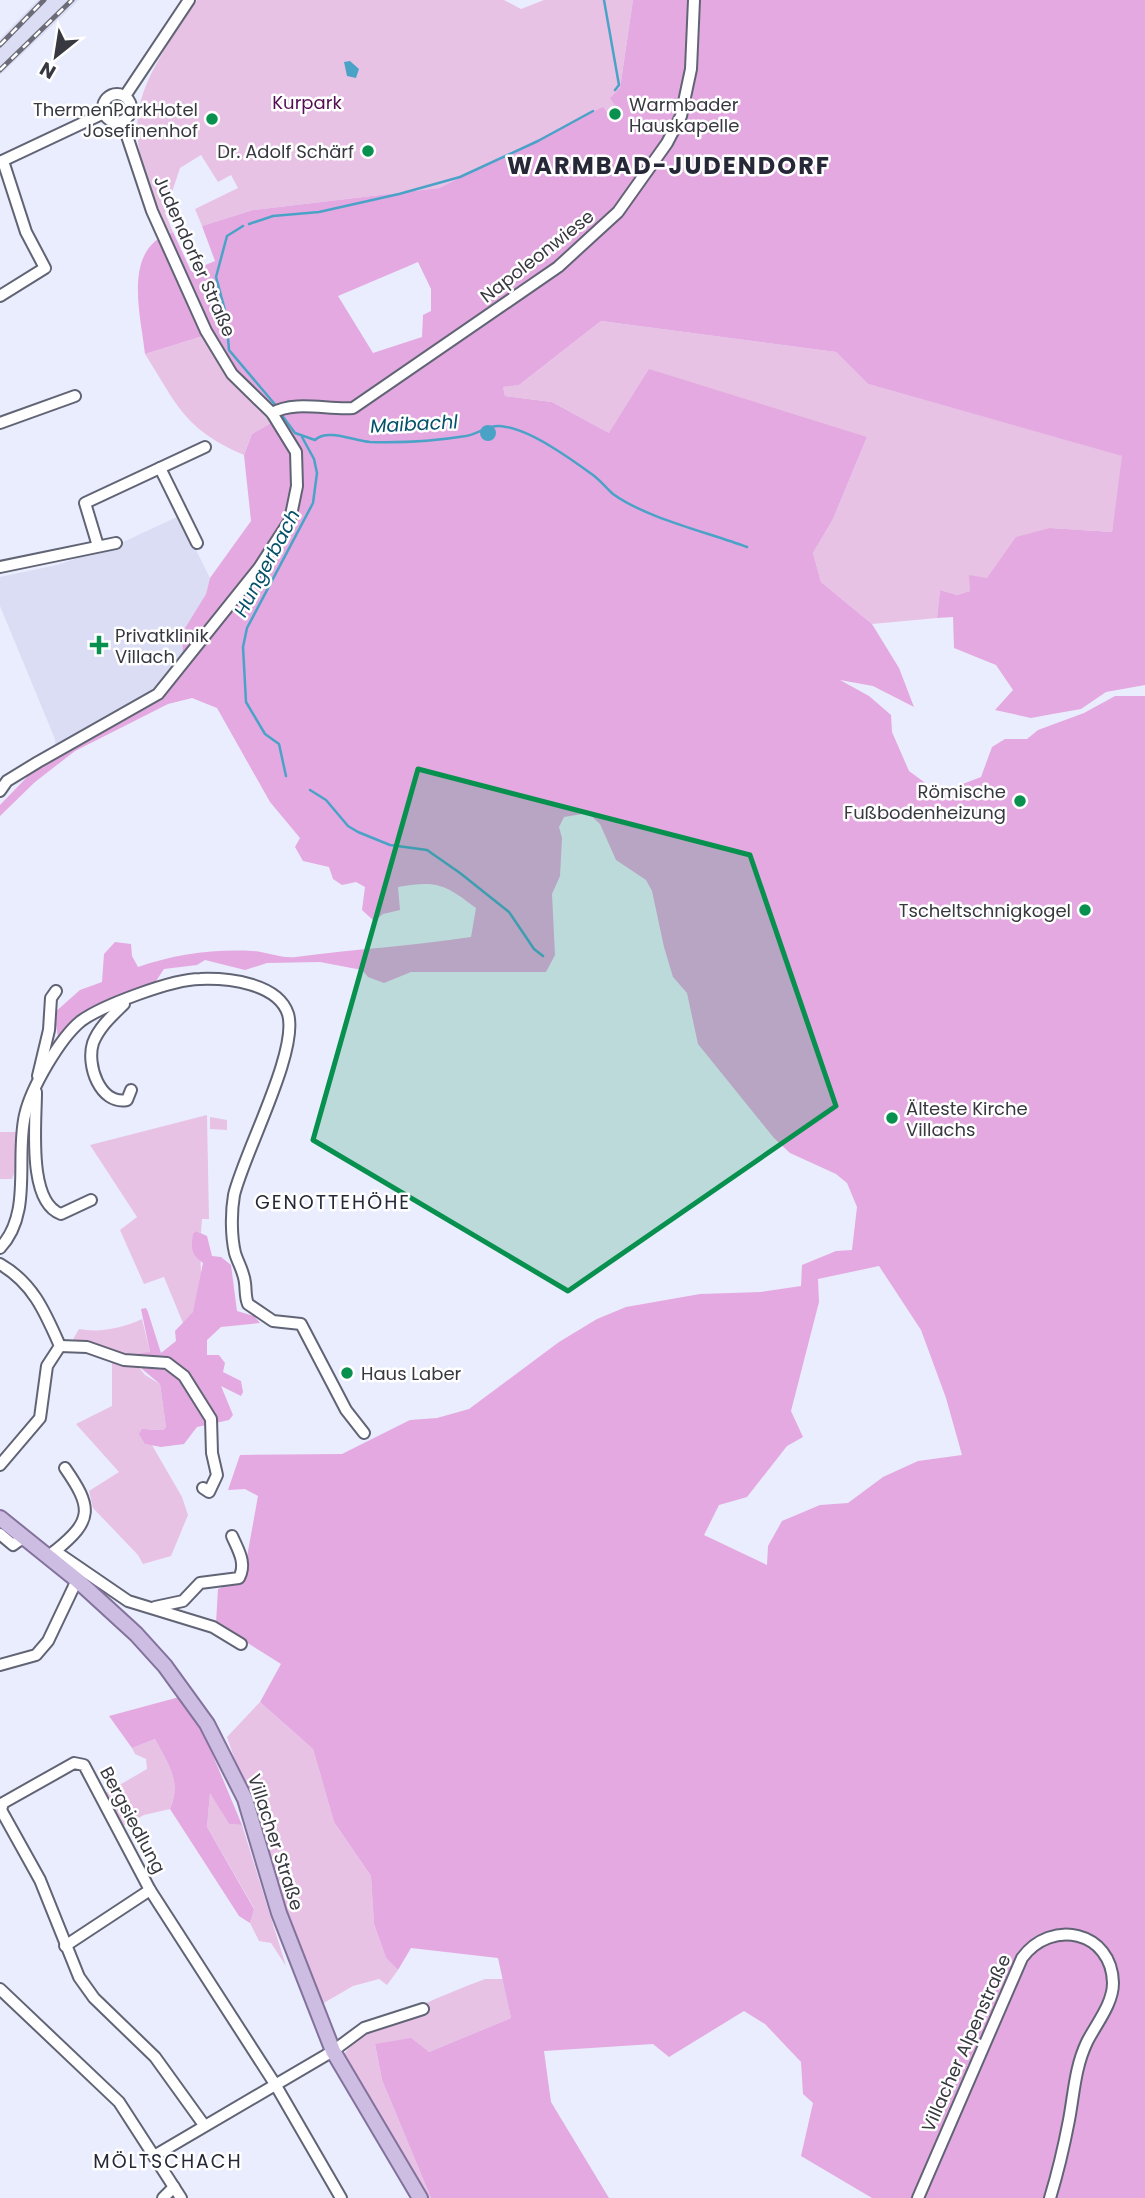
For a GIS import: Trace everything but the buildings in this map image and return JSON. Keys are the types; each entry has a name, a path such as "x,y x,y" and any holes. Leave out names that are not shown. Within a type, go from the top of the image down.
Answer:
{"main road":[{"name":"Villacher Straße","path":"0,1518 52,1554 165,1666 189,1696 221,1748 245,1799 279,1913 332,2051 420,2198"}],"street":[{"path":"125,96 189,0"},
{"name":"Napoleonwiese","path":"277,410 353,408 483,321 593,237 618,212 667,143 681,116 691,69 694,0"},
{"path":"117,94 125,96 132,109 122,121 110,120 104,113 108,97 117,94"},
{"path":"0,296 45,268 26,232 1,161 104,113"},
{"name":"Judendorfer Straße","path":"0,791 7,781 158,694 259,568 290,520 297,486 296,452 277,410 232,374 206,331 152,211 122,121"},
{"path":"0,423 75,396"},
{"path":"98,546 85,503 205,447"},
{"path":"160,468 197,543"},
{"path":"0,567 116,542"},
{"path":"91,1200 61,1214 46,1205 41,1196 36,1150 36,1086 64,1039 81,1021 175,982 207,979 265,990 285,1007 289,1020 286,1049 234,1194 235,1253 248,1304 273,1321 300,1324 346,1410 364,1433"},
{"path":"0,1248 10,1236 17,1213 24,1116 36,1086 50,1030 51,998 56,990"},
{"path":"131,1090 127,1100 109,1097 96,1077 91,1058 100,1029 132,998"},
{"path":"0,1264 20,1276 36,1296 60,1346"},
{"path":"0,1465 40,1418 47,1366 60,1346"},
{"path":"60,1346 87,1347 124,1360 167,1363 178,1370 211,1419 214,1429 212,1453 217,1475 209,1492 202,1488"},
{"path":"65,1468 82,1493 84,1519 77,1533 52,1554 128,1601 213,1627 242,1644"},
{"path":"0,1534 13,1545 24,1537"},
{"path":"149,1607 183,1601 201,1583 239,1578 243,1561 232,1536"},
{"path":"0,1665 36,1655 77,1580"},
{"name":"Bergsiedlung","path":"204,2125 155,2057 94,1998 79,1977 40,1880 1,1810 3,1803 74,1763 84,1765 150,1890 275,2084 341,2198"},
{"name":"Bergsiedlung","path":"65,1946 150,1890"},
{"name":"Villacher Alpenstraße","path":"918,2198 1022,1958 1041,1939 1065,1933 1082,1937 1100,1949 1111,1967 1113,1991 1079,2063 1065,2143 1050,2198"},
{"path":"0,1989 16,2008 119,2102 181,2198"},
{"path":"154,2156 332,2051 364,2028 423,2009"},
{"path":"163,2198 174,2187"}],"highlighted area":[{"path":"418,769 750,855 836,1106 568,1291 313,1140"}],"shaded area":[{"path":"38,0 79,0 0,75 0,39"},
{"path":"633,0 1145,0 1145,685 1106,692 1081,709 1031,718 995,710 1013,690 996,665 954,648 953,617 937,618 940,590 957,595 970,591 969,575 987,578 1016,537 1050,528 1112,532 1122,456 868,384 836,352 601,321 519,385 503,387 505,396 552,402 609,433 649,369 867,437 833,519 813,553 821,582 872,624 899,668 914,707 873,686 840,680 869,696 891,715 892,732 909,771 939,793 981,777 992,747 1005,739 1027,739 1038,730 1084,713 1115,696 1145,696 1145,2198 872,2198 801,2156 813,2103 803,2094 801,2062 765,2024 744,2011 669,2057 653,2044 544,2051 551,2102 609,2198 431,2198 382,2080 375,2044 411,2038 429,2052 511,2018 498,1958 411,1948 398,1970 386,1958 374,1924 371,1876 334,1822 313,1749 260,1702 281,1664 216,1623 218,1589 243,1579 258,1496 245,1489 228,1490 240,1455 342,1454 410,1420 437,1418 469,1409 559,1342 597,1319 626,1307 700,1294 761,1292 801,1286 802,1265 836,1251 852,1250 857,1207 847,1183 836,1174 790,1153 774,1138 698,1044 687,993 673,977 652,891 646,880 616,860 600,824 588,813 564,817 559,827 562,838 560,876 552,894 555,955 546,972 411,972 384,983 368,977 362,970 320,962 267,963 245,970 205,960 197,965 164,969 152,987 84,1015 58,1037 54,1013 80,990 102,982 104,954 115,942 131,944 132,956 138,967 195,953 224,951 253,951 296,957 471,937 476,908 440,886 411,885 398,887 400,910 383,914 374,921 362,910 365,887 356,882 342,885 333,879 329,867 303,861 295,847 300,838 270,802 217,708 192,698 168,704 75,751 35,782 0,816 0,805 28,776 56,755 163,690 183,657 182,633 206,594 210,578 251,521 244,455 252,434 271,423 271,407 233,371 210,334 145,354 138,284 140,267 146,252 157,240 173,232 191,271 215,261 202,226 253,210 439,188 603,107 614,121 622,115 610,98 620,88","holes":["418,262 431,289 431,311 423,315 422,337 373,353 338,296","879,1266 921,1330 946,1398 962,1455 918,1461 883,1477 848,1503 820,1505 782,1521 768,1546 767,1565 704,1535 719,1505 747,1497 787,1446 803,1437 791,1411 819,1302 818,1279"]},
{"name":"Privatklinik Villach","path":"179,516 210,578 206,594 182,633 183,657 163,690 56,755 55,739 0,606 0,577 57,565 121,543"},
{"path":"196,1231 207,1236 212,1256 221,1257 231,1265 237,1311 254,1316 260,1323 221,1327 207,1340 207,1355 219,1355 225,1363 223,1372 241,1381 241,1396 221,1386 233,1415 229,1420 197,1427 184,1444 161,1447 145,1444 139,1434 142,1429 163,1430 166,1427 160,1384 136,1364 136,1354 150,1352 141,1309 146,1308 148,1312 161,1353 176,1341 175,1331 193,1312 203,1263 193,1251 193,1234"},
{"path":"183,1696 201,1727 242,1825 229,1824 210,1793 207,1827 254,1909 250,1923 239,1916 170,1809 175,1790 174,1781 155,1739 132,1748 109,1716"}],"green space":[{"name":"Kurpark","path":"197,0 504,0 521,9 544,0 633,0 620,88 622,115 614,122 603,108 596,110 439,188 253,210 202,226 195,209 238,188 231,175 218,182 201,155 180,168 165,213 173,232 165,234 142,163 138,136 139,112 145,88 157,63"},
{"path":"601,321 836,352 868,384 1123,456 1112,532 1050,528 970,591 957,595 940,590 937,618 872,624 821,582 813,553 833,519 867,437 609,433 552,402 505,396 503,387 519,385"},
{"path":"204,336 231,377 271,423 252,434 244,455 208,436 184,414 145,354"},
{"path":"207,1115 209,1219 202,1219 201,1233 196,1231 201,1280 196,1306 191,1316 183,1323 164,1277 144,1284 120,1230 137,1217 90,1145"},
{"path":"210,1117 227,1120 227,1130 210,1129"},
{"path":"0,1132 19,1132 17,1167 12,1179 0,1179"},
{"path":"142,1319 150,1352 136,1359 71,1343 79,1329 111,1329"},
{"path":"112,1360 136,1364 145,1375 160,1384 166,1427 163,1430 147,1429 145,1444 152,1445 182,1497 188,1515 171,1556 143,1564 138,1555 93,1508 89,1491 119,1472 76,1424 112,1406"},
{"path":"260,1702 313,1749 334,1822 371,1876 374,1924 386,1958 398,1970 387,1985 379,1979 353,1986 322,2004 285,1909 227,1737"},
{"path":"155,1739 174,1781 175,1790 170,1809 144,1815 121,1827 104,1794 147,1769 146,1759 135,1754 132,1748"},
{"path":"210,1792 229,1824 242,1825 286,1966 271,1943 259,1941 250,1923 254,1908 207,1827"},
{"path":"485,1979 503,1979 511,2018 429,2052 375,2044 382,2080 431,2198 428,2198 343,2058 350,2047 383,2024"}],"water":[{"path":"350,61 359,69 356,78 347,76 344,62"},
{"path":"488,425 494,427 494,439 488,441 482,439 480,433 482,427"}],"waterway":[{"name":"Maibachl","path":"604,0 619,85 615,90"},
{"name":"Maibachl","path":"249,224 273,216 319,212 460,177 538,141 593,111"},
{"name":"Maibachl","path":"243,226 227,236 216,277 226,314 229,350 278,408"},
{"name":"Maibachl","path":"281,414 295,433 315,440 333,435 370,442 418,441 466,436 495,426 506,427 527,434 563,454 627,503 659,517 747,547"},
{"name":"Hungerbach","path":"286,776 279,744 265,734 246,702 243,647 247,628 313,503 317,473 314,459 302,437"},
{"path":"310,790 326,800 348,826 358,832 390,845 427,850 460,873 509,912 534,949 543,956"}],"railway":[{"path":"0,45 44,0"},
{"path":"0,70 72,0"}],"place":[{"name":"Warmbader Hauskapelle","path":"615,114"},
{"name":"ThermenParkHotel Josefinenhof","path":"212,119"},
{"name":"Dr. Adolf Schärf","path":"368,151"},
{"name":"Privatklinik Villach","path":"99,645"},
{"name":"Römische Fußbodenheizung","path":"1020,801"},
{"name":"Tscheltschnigkogel","path":"1085,910"},
{"name":"Älteste Kirche Villachs","path":"892,1118"},
{"name":"Haus Laber","path":"347,1373"}],"district":[{"name":"WARMBAD-JUDENDORF","path":"669,165"},
{"name":"GENOTTEHÖHE","path":"333,1202"},
{"name":"MÖLTSCHACH","path":"168,2161"}]}
